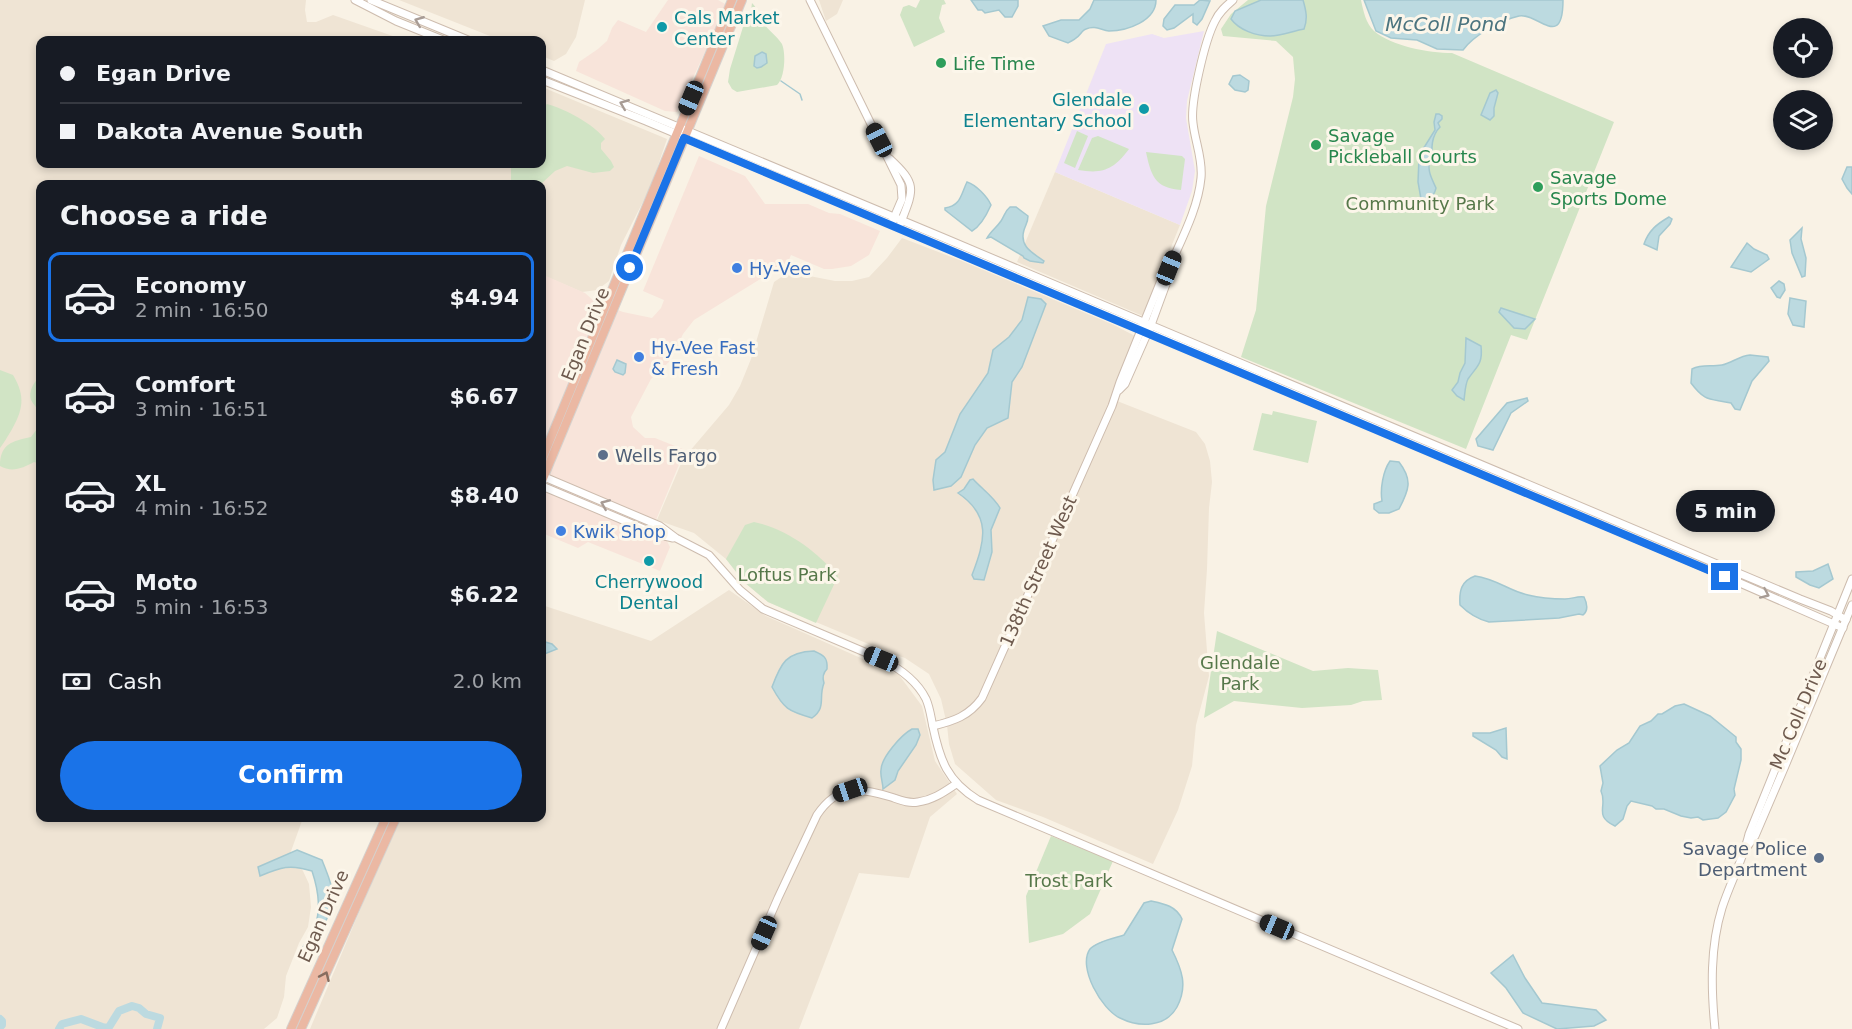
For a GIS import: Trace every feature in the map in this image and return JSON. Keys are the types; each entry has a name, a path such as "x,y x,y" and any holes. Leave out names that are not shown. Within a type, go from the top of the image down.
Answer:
{"highway":[{"name":"Egan Drive","path":"546,450 681,132 732,0"},
{"name":"Egan Drive","path":"681,132 742,0"},
{"name":"Egan Drive","path":"546,470 611,301"},
{"name":"Egan Drive","path":"291,1029 384,822"},
{"name":"Egan Drive","path":"301,1029 394,822"}],"main road":[{"path":"355,0 396,21 433,36"},
{"path":"371,0 458,36"},
{"path":"810,0 902,189 902,199 895,226"},
{"name":"138th Street West","path":"933,726 960,719 970,712 982,698 1118,391 1125,384 1146,327 1169,276 1169,268 1194,204 1201,179 1192,113 1202,64 1214,23 1222,10 1233,0"},
{"path":"546,72 895,226 1146,327 1846,620"},
{"path":"546,81 898,218 1843,628"},
{"path":"546,482 660,526 676,538 709,555 740,590 762,609 881,659 912,679 926,700 944,767 956,784 978,800 1518,1029"},
{"name":"Mc Coll Drive","path":"1715,1029 1714,945 1722,908 1760,804 1852,579"},
{"name":"Mc Coll Drive","path":"1745,849 1755,836 1852,605"},
{"path":"721,1029 778,898 817,815 824,805 835,796 850,790 868,790 903,802 917,803 937,797 956,784"}],"shaded area":[{"path":"0,0 306,0 307,22 316,22 333,15 393,36 36,36 36,168 546,168 546,89 667,139 651,186 621,245 609,281 597,290 582,292 547,277 546,282 546,180 36,180 36,822 302,822 290,854 303,871 309,884 311,907 308,927 286,976 284,997 277,1018 264,1029 0,1029"},
{"path":"399,0 585,0 576,37 566,54 554,61 546,58 546,36 490,36"},
{"path":"668,0 718,0 727,5 677,112 665,111 576,71 579,62 607,41 618,20 646,32"},
{"path":"819,0 843,0 837,14 826,21"},
{"path":"1204,31 1187,101 1186,118 1195,171 1192,191 1180,225 1055,172 1106,44 1152,34 1164,38"},
{"path":"699,156 745,176 765,204 808,204 829,213 840,214 880,231 869,255 851,266 824,269 791,255 788,262 694,320 683,334 671,360 651,379 631,417 633,427 645,438 655,438 685,450 656,520 670,547 660,571 588,542 578,548 546,535 546,276 585,293 594,301 623,312 652,318 661,308 664,300 643,291"},
{"path":"1055,172 1180,225 1143,316 1017,262"},
{"path":"902,238 962,261 1135,336 1112,399 1196,432 1205,444 1210,461 1212,482 1204,613 1209,676 1196,725 1192,766 1178,810 1153,864 1043,817 996,800 955,764 941,699 929,674 905,658 768,602 744,582 726,559 694,533 657,520 683,459 729,405 740,386 751,359 774,282 789,272 835,281 852,281 869,277"},
{"path":"729,590 766,616 899,675 922,706 935,761 957,794 930,817 909,878 859,873 799,1029 310,1029 399,822 546,822 546,606 651,641"}],"green space":[{"path":"920,0 944,0 946,4 942,5 939,18 945,32 914,47 900,15 903,7 909,5 916,8"},
{"name":"Community Park","path":"1248,0 1361,0 1365,17 1371,28 1390,41 1432,52 1452,53 1614,122 1527,340 1511,335 1466,449 1241,357 1256,310 1266,206 1293,97 1295,79 1293,57 1276,41 1223,36 1221,29 1231,14"},
{"path":"752,3 763,23 782,44 783,71 777,85 737,92 728,82 730,69 743,27 750,17"},
{"path":"546,105 562,109 600,133 605,139 601,143 601,149 614,167 610,171 593,173 567,166 555,171 545,180 511,180 511,168 546,168"},
{"path":"1077,131 1088,136 1075,168 1064,163"},
{"path":"1098,136 1129,149 1118,162 1107,169 1078,170 1092,138"},
{"path":"1146,152 1182,156 1185,159 1181,190 1165,187 1156,179 1152,174"},
{"path":"0,370 13,375 20,390 21,403 15,423 0,448"},
{"path":"36,381 36,407 30,397"},
{"path":"1273,411 1317,421 1308,463 1253,450 1262,413 1272,415"},
{"path":"36,430 36,463 13,469 0,466 2,453 8,445 31,437"},
{"name":"Loftus Park","path":"754,522 778,530 800,542 838,576 816,623 768,602 744,582 726,559 745,525"},
{"name":"Glendale Park","path":"1217,631 1313,671 1348,668 1378,670 1382,700 1363,701 1351,705 1302,708 1234,701 1204,718"},
{"name":"Trost Park","path":"1051,836 1113,861 1090,914 1063,934 1029,943 1026,896"}],"water":[{"path":"971,0 1018,0 1018,6 1012,17 1005,17 999,10 985,13 978,10"},
{"path":"1094,0 1156,0 1151,14 1132,27 1109,31 1089,28 1068,43 1049,36 1043,26 1061,20 1079,20 1090,9"},
{"path":"1200,0 1210,1 1197,25 1193,22 1193,14 1174,28 1167,30 1163,26 1164,19 1175,5 1194,5"},
{"path":"1261,0 1303,0 1306,14 1304,29 1265,36 1243,29 1231,19 1235,11"},
{"name":"McColl Pond","path":"1364,0 1563,0 1562,15 1559,23 1554,26 1548,26 1526,16 1519,16 1488,29 1463,50 1437,49 1417,40 1391,38 1376,31"},
{"path":"762,52 766,54 767,63 757,68 754,66 755,56"},
{"path":"1240,75 1249,81 1248,90 1245,92 1235,90 1229,84 1233,76"},
{"path":"1496,90 1498,93 1494,116 1490,120 1481,115 1490,93"},
{"path":"1436,114 1442,116 1442,119 1438,123 1440,127 1432,142 1434,159 1430,158 1429,167 1436,188 1431,198 1424,200 1421,199 1418,182 1419,158 1417,156 1435,130"},
{"path":"1847,167 1852,167 1852,194 1842,179"},
{"path":"967,182 981,191 991,205 981,223 972,231 945,210 957,202"},
{"path":"1010,207 1016,207 1028,216 1023,241 1028,249 1044,261 1043,263 1030,261 991,237 987,238"},
{"path":"1669,217 1672,219 1659,236 1657,250 1644,244 1654,228"},
{"path":"1802,228 1801,239 1806,258 1805,276 1802,277 1792,253 1790,240"},
{"path":"1747,243 1767,255 1769,259 1751,272 1731,267"},
{"path":"1779,281 1784,284 1785,290 1780,298 1771,288"},
{"path":"1028,297 1041,299 1046,304 1022,367 1012,382 1008,418 987,428 975,445 961,477 951,486 934,490 936,460 945,452 960,414 988,373 993,350 1009,337 1022,320"},
{"path":"1790,298 1806,301 1804,327 1793,325 1788,314"},
{"path":"1501,308 1535,319 1525,329 1514,328 1499,312"},
{"path":"1466,338 1481,346 1481,357 1467,381 1464,400 1452,390 1458,382 1465,363"},
{"path":"1750,355 1768,357 1769,361 1752,381 1740,410 1735,409 1731,403 1705,397 1691,383 1692,369 1722,365"},
{"path":"617,360 626,364 623,375 613,369"},
{"path":"1527,398 1528,401 1511,413 1493,450 1478,446 1476,439 1507,403"},
{"path":"1390,461 1399,462 1403,468 1408,480 1407,491 1399,509 1389,513 1379,513 1374,509 1374,504 1382,501 1383,480"},
{"path":"973,479 1000,508 991,530 992,552 984,580 974,579 972,575 982,540 981,520 969,502 958,493"},
{"path":"1828,564 1833,579 1819,588 1796,577 1796,572 1813,571"},
{"path":"1475,576 1533,596 1560,599 1584,597 1587,609 1583,615 1559,618 1485,621 1473,616 1460,605 1462,587"},
{"path":"546,642 552,644 557,649 546,653"},
{"path":"814,651 824,657 827,669 823,675 821,706 812,718 788,708 772,687 778,671 786,660 797,654"},
{"path":"1684,704 1710,716 1736,737 1736,742 1741,749 1735,795 1726,812 1718,818 1703,820 1631,801 1623,819 1615,826 1608,822 1603,814 1601,791 1603,783 1600,766 1617,750 1629,743 1640,726 1651,721 1658,714"},
{"path":"1506,728 1507,759 1473,736 1473,733 1490,733"},
{"path":"912,729 918,729 920,735 916,745 898,771 895,780 883,789 881,772 884,759 897,741"},
{"path":"297,850 322,860 333,892 327,918 308,955 302,949 314,928 318,914 317,892 312,871 286,867 260,876 258,867"},
{"path":"1151,901 1173,908 1182,919 1172,950 1179,964 1183,985 1177,1007 1172,1014 1159,1022 1144,1024 1120,1018 1106,1006 1089,977 1087,957 1090,949 1097,944 1124,935 1144,903"},
{"path":"1513,955 1542,1003 1596,1010 1606,1020 1594,1026 1557,1029 1523,1013 1506,988 1491,973"}],"waterway":[{"path":"781,81 800,94 802,100"},
{"path":"59,1029 62,1024 81,1019 105,1028 109,1027 119,1011 132,1006 146,1014 160,1018 157,1029"},
{"path":"0,1019 2,1021 0,1027"}],"place":[{"name":"Cals Market Center","path":"662,27"},
{"name":"Life Time","path":"941,63"},
{"name":"Glendale Elementary School","path":"1144,109"},
{"name":"Savage Pickleball Courts","path":"1316,145"},
{"name":"Savage Sports Dome","path":"1538,187"},
{"name":"Hy-Vee","path":"737,268"},
{"name":"Hy-Vee Fast & Fresh","path":"639,357"},
{"name":"Wells Fargo","path":"603,455"},
{"name":"Kwik Shop","path":"561,531"},
{"name":"Cherrywood Dental","path":"649,561"},
{"name":"Savage Police Department","path":"1819,858"}],"route":[{"path":"630,268 684,138 1725,577"}]}
